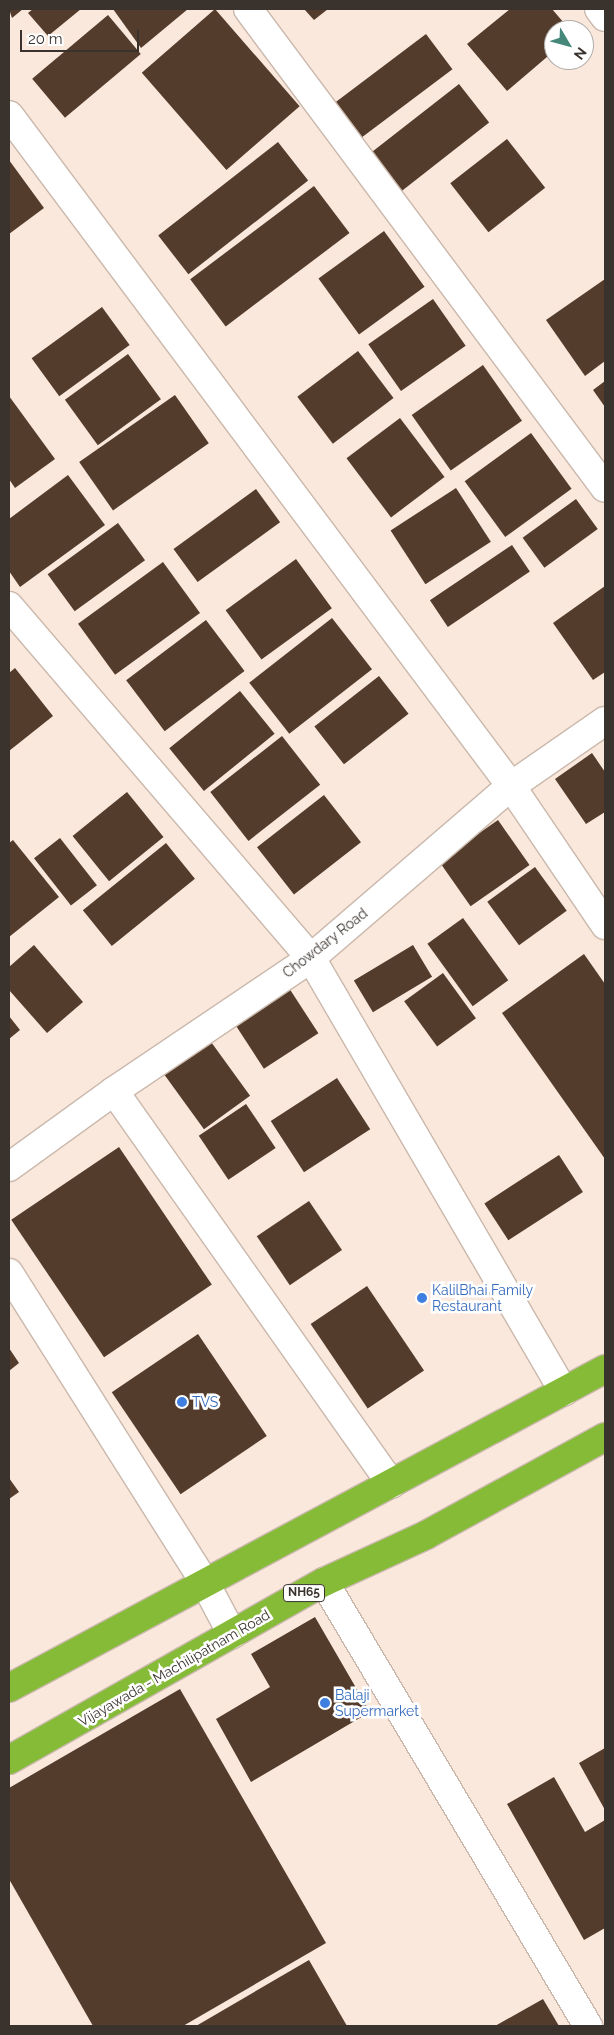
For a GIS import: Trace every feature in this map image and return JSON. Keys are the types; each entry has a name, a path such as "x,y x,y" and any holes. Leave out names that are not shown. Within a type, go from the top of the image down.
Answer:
{"highway":[{"path":"9,1688 605,1370"},
{"name":"Vijayawada - Machilipatnam Road","path":"9,1760 324,1582 426,1535 605,1437"}],"street":[{"path":"248,9 605,488"},
{"path":"599,9 605,18"},
{"path":"9,115 511,786 605,925"},
{"path":"9,606 311,958 564,1392"},
{"name":"Chowdary Road","path":"9,1167 114,1090 311,958 511,786 605,721"},
{"path":"114,1090 391,1484"},
{"path":"9,1273 206,1583 232,1634"},
{"path":"324,1582 588,2026"}],"building":[{"path":"9,9 23,9 12,18"},
{"path":"33,9 81,9 48,36 28,13"},
{"path":"113,9 188,9 141,48"},
{"path":"215,9 300,106 226,170 142,73"},
{"path":"304,9 328,9 314,20"},
{"path":"510,9 552,9 561,20 544,20 544,60 507,91 467,44"},
{"path":"108,15 141,54 65,118 32,79"},
{"path":"426,34 452,69 361,138 334,103"},
{"path":"459,84 489,123 400,192 370,154"},
{"path":"507,139 545,188 488,232 450,183"},
{"path":"278,142 308,181 188,274 158,236"},
{"path":"9,160 44,208 9,234"},
{"path":"314,186 350,233 226,326 190,279"},
{"path":"384,231 425,287 359,334 318,279"},
{"path":"605,279 605,361 585,376 546,320"},
{"path":"433,299 466,346 401,391 368,344"},
{"path":"102,307 130,345 59,396 32,358"},
{"path":"358,351 394,398 333,444 297,397"},
{"path":"128,354 161,399 98,445 65,400"},
{"path":"483,365 522,421 451,471 412,415"},
{"path":"605,381 605,407 593,390"},
{"path":"175,395 209,443 113,510 79,462"},
{"path":"9,396 55,459 15,488 9,479"},
{"path":"400,418 445,477 391,517 346,458"},
{"path":"531,433 572,489 505,537 465,481"},
{"path":"68,475 105,525 20,587 9,571 9,519"},
{"path":"456,488 491,542 425,584 391,530"},
{"path":"256,489 280,522 198,582 173,549"},
{"path":"576,499 598,529 544,568 523,538"},
{"path":"118,523 145,560 75,611 48,574"},
{"path":"512,545 530,572 448,627 430,600"},
{"path":"296,559 332,608 261,659 226,610"},
{"path":"163,562 200,613 115,675 78,624"},
{"path":"605,586 605,672 593,680 553,623"},
{"path":"332,618 372,669 289,734 249,683"},
{"path":"206,620 245,671 165,731 126,680"},
{"path":"15,668 53,716 9,751 9,673"},
{"path":"379,676 409,714 344,764 314,726"},
{"path":"240,691 275,734 204,791 169,748"},
{"path":"282,736 320,785 248,841 210,792"},
{"path":"592,753 605,772 605,812 586,824 555,779"},
{"path":"127,792 164,837 109,881 73,836"},
{"path":"324,795 361,842 294,895 257,847"},
{"path":"498,820 530,865 471,906 439,861"},
{"path":"60,838 97,885 71,906 34,858"},
{"path":"13,840 59,897 9,937 9,843"},
{"path":"166,843 195,879 112,946 83,910"},
{"path":"535,867 567,911 519,945 487,902"},
{"path":"463,918 508,980 473,1006 427,944"},
{"path":"34,945 83,1002 47,1033 9,990 9,967"},
{"path":"413,945 432,977 373,1012 354,981"},
{"path":"584,954 605,984 605,1159 502,1013"},
{"path":"443,973 476,1018 437,1047 404,1001"},
{"path":"289,988 318,1033 264,1069 234,1023"},
{"path":"9,1016 20,1030 9,1039"},
{"path":"206,1035 250,1096 204,1129 160,1069"},
{"path":"337,1078 370,1129 304,1172 271,1121"},
{"path":"246,1104 276,1148 228,1180 199,1136"},
{"path":"119,1147 212,1285 104,1357 11,1220"},
{"path":"559,1155 583,1192 508,1240 484,1203"},
{"path":"309,1201 342,1250 290,1285 257,1236"},
{"path":"367,1286 424,1371 368,1409 311,1324"},
{"path":"198,1334 267,1436 181,1494 112,1392"},
{"path":"9,1348 19,1363 9,1371"},
{"path":"9,1478 19,1492 9,1499"},
{"path":"315,1617 370,1712 251,1782 216,1719 270,1687 251,1654"},
{"path":"180,1689 326,1943 183,2026 93,2026 9,1879 9,1788"},
{"path":"605,1748 605,1810 579,1763"},
{"path":"554,1777 585,1832 605,1820 605,1928 584,1940 507,1804"},
{"path":"309,1960 347,2026 196,2026"},
{"path":"543,1999 559,2026 495,2026"}],"place":[{"name":"KalilBhai Family Restaurant","path":"422,1298"},
{"name":"TVS","path":"182,1402"},
{"name":"Balaji Supermarket","path":"325,1703"}]}
